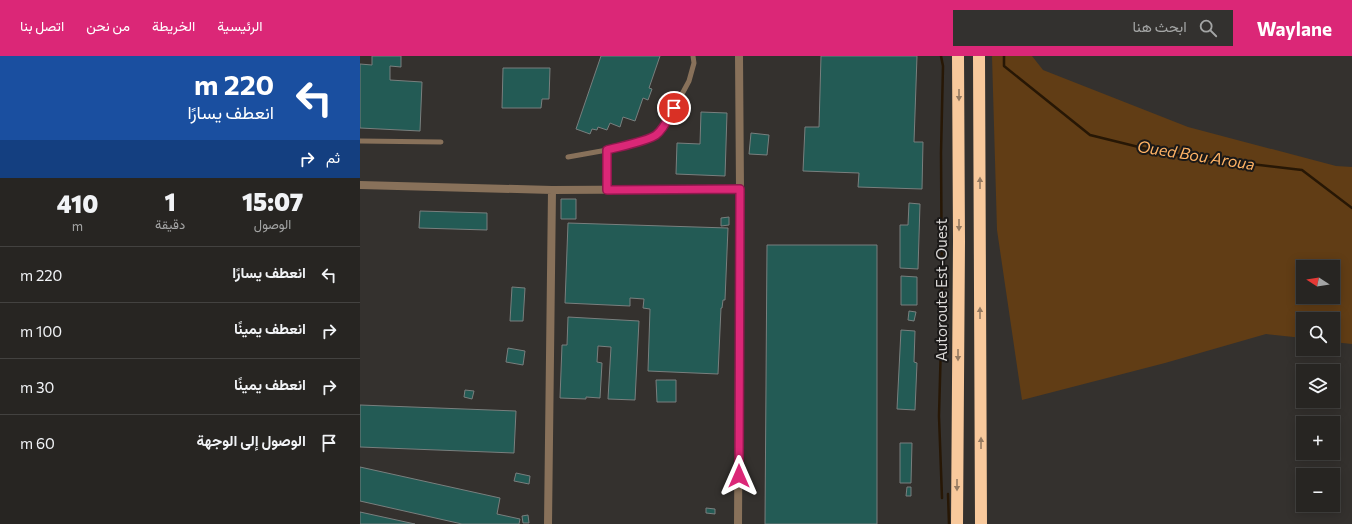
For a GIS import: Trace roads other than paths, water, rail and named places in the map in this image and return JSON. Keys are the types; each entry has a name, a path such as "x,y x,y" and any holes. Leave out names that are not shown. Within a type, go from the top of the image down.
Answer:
{"highway":[{"name":"Autoroute Est-Ouest","path":"957,524 959,249 958,56"},
{"path":"979,56 981,524"}],"street":[{"path":"738,524 740,189 739,56"},
{"path":"360,185 552,190 740,189"},
{"path":"548,524 552,190"}],"lane":[{"path":"568,157 607,150 656,135 667,122 689,81 694,63 693,56"},
{"path":"360,142 440,142"},
{"path":"607,150 607,190"}],"waterway":[{"path":"941,56 943,66 941,153 942,305 939,416 942,498"},
{"name":"Oued Bou Aroua","path":"1004,56 1004,66 1090,135 1167,154 1302,170 1352,208"},
{"path":"948,494 949,524"}]}
